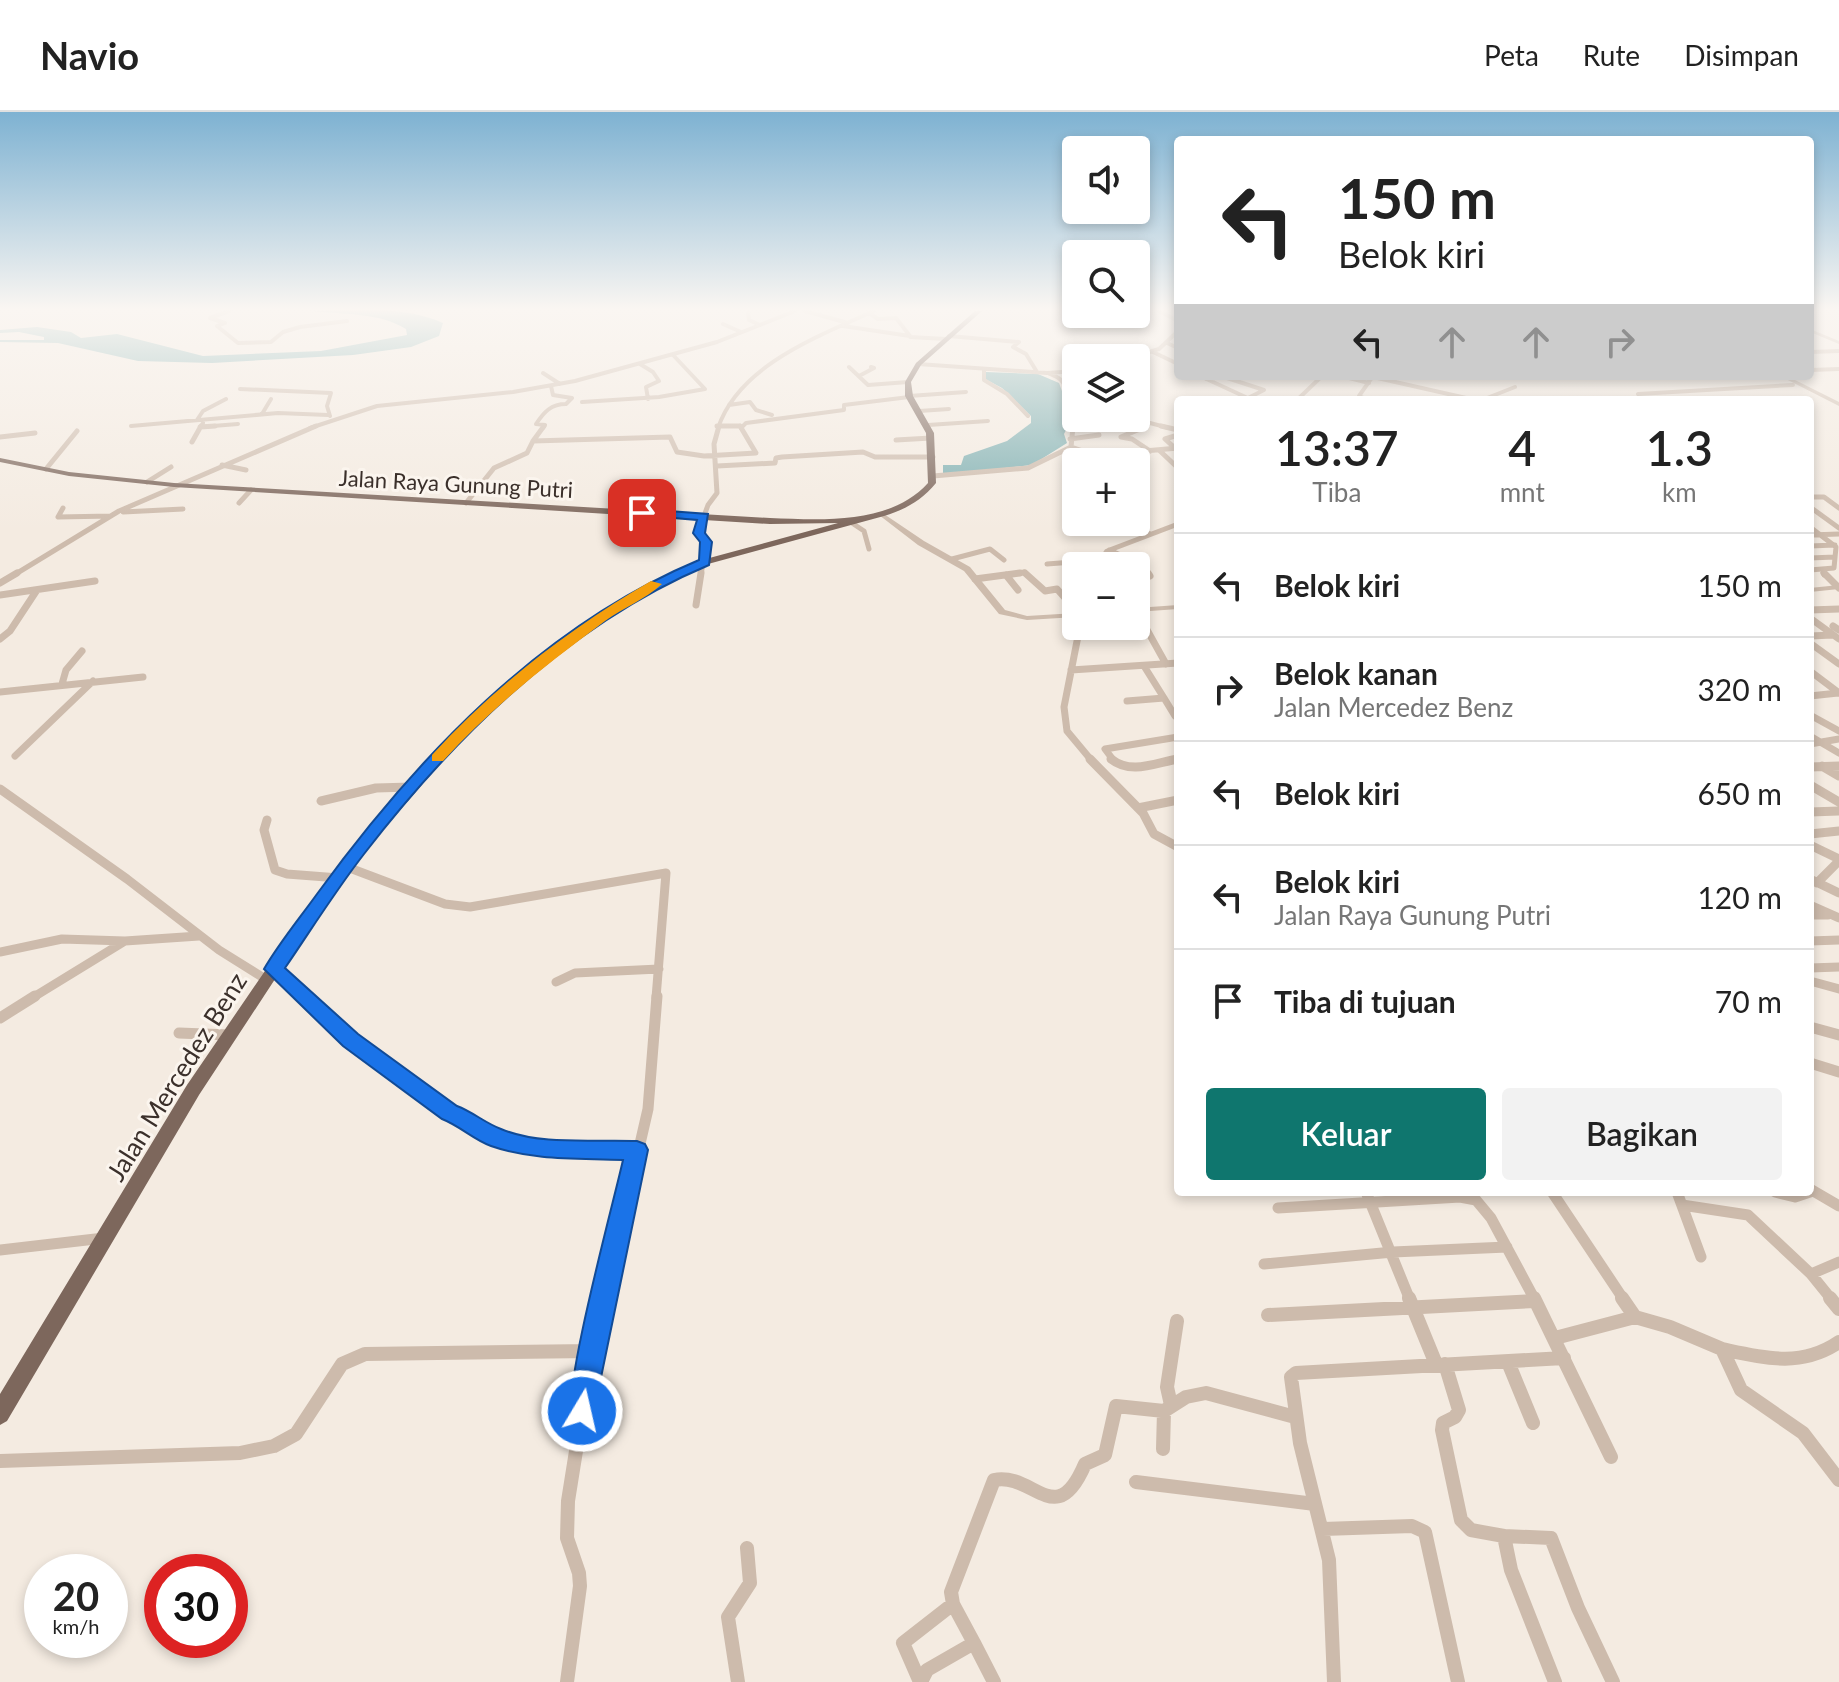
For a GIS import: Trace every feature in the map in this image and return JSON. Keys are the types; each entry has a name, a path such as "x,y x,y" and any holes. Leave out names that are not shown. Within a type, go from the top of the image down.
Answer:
{"main road":[{"path":"908,384 909,396 928,425 933,476"},
{"name":"Jalan Raya Gunung Putri","path":"0,460 174,485 793,522 857,521 881,514 924,493 933,476"},
{"name":"Jalan Mercedez Benz","path":"0,1414 193,1090 270,974 343,872 411,787 472,720 542,661 626,600 705,562 857,521"}],"street":[{"path":"0,583 119,511 337,418 377,406 559,384"},
{"path":"648,399 646,387 652,384"},
{"path":"582,402 631,397 648,399 705,389 701,384"},
{"path":"696,605 706,542 699,533 717,493 717,426 729,405 747,384"},
{"path":"991,384 1007,394 1028,416"},
{"path":"1063,384 1074,422 1071,447"},
{"path":"1217,384 1243,396"},
{"path":"1250,384 1264,390 1255,396"},
{"path":"1408,384 1458,396"},
{"path":"1800,384 1839,404"},
{"path":"1640,396 1638,394 1793,385"},
{"path":"466,503 494,468 527,453 545,425 536,424 545,410 572,398 553,395 551,386"},
{"path":"1492,396 1515,387"},
{"path":"240,389 331,393 327,402 328,415"},
{"path":"429,401 431,389"},
{"path":"717,426 740,426 751,421 845,409 843,406 846,405 909,396 966,392"},
{"path":"197,420 203,411 226,399"},
{"path":"262,414 271,399"},
{"path":"729,405 750,402 754,409 766,415 795,416"},
{"path":"908,413 949,409"},
{"path":"131,426 262,414 328,415 337,418"},
{"path":"192,442 204,420"},
{"path":"928,425 988,421"},
{"path":"1146,448 1132,439 1121,437 1150,423 1174,431"},
{"path":"200,427 238,424"},
{"path":"533,441 670,437 679,453 715,455 757,452 740,426"},
{"path":"46,469 77,431"},
{"path":"0,437 35,433"},
{"path":"1070,439 1099,435"},
{"path":"896,440 931,438"},
{"path":"933,476 1028,468 1071,447 1076,448"},
{"path":"1150,451 1174,449"},
{"path":"790,452 797,451 800,455"},
{"path":"1160,451 1174,464"},
{"path":"717,466 769,465 776,463 778,458 863,452 875,457 933,457"},
{"path":"221,465 246,470"},
{"path":"147,482 171,467"},
{"path":"239,503 251,490"},
{"path":"1814,497 1839,499"},
{"path":"1824,497 1839,508"},
{"path":"63,508 59,518 111,516"},
{"path":"119,511 147,513 183,509"},
{"path":"1814,512 1839,531"},
{"path":"881,514 921,543 967,569 999,610 1017,616 1062,613"},
{"path":"857,521 864,531 869,549"},
{"path":"1150,534 1174,525"},
{"path":"1814,530 1835,545"},
{"path":"1814,535 1839,531"},
{"path":"1109,550 1145,536"},
{"path":"1814,546 1835,545"},
{"path":"1814,570 1834,568 1835,545"},
{"path":"952,559 990,549 1004,560"},
{"path":"1109,550 1114,552"},
{"path":"1814,558 1835,557"},
{"path":"1047,564 1062,564"},
{"path":"1822,569 1837,589"},
{"path":"975,579 1024,572 1045,591 1057,589 1062,595"},
{"path":"1006,575 1018,590"},
{"path":"0,595 95,581"},
{"path":"1814,591 1837,589"},
{"path":"0,639 10,631 37,590"},
{"path":"1150,607 1174,605"},
{"path":"1814,610 1839,609"},
{"path":"1814,621 1837,631"},
{"path":"1814,635 1837,631"},
{"path":"1150,634 1166,664"},
{"path":"1078,640 1064,713 1067,731 1078,747 1138,808 1154,834 1174,845"},
{"path":"1814,646 1839,664"},
{"path":"62,684 66,670 82,651"},
{"path":"1071,670 1174,663"},
{"path":"1144,666 1174,714"},
{"path":"1814,675 1839,693"},
{"path":"0,692 143,677"},
{"path":"15,756 94,680"},
{"path":"1814,696 1839,693"},
{"path":"1127,701 1164,698"},
{"path":"1814,717 1839,731"},
{"path":"1174,738 1110,747 1106,752 1112,762 1122,768 1174,760"},
{"path":"1814,738 1839,753"},
{"path":"1814,744 1839,739"},
{"path":"1822,766 1839,776"},
{"path":"1814,767 1839,766"},
{"path":"321,801 380,787 411,787"},
{"path":"0,789 127,879 199,936 270,974 351,1040 449,1113 468,1119 494,1138 538,1147 637,1150"},
{"path":"1814,790 1839,802"},
{"path":"1138,808 1174,801"},
{"path":"1814,812 1839,811"},
{"path":"267,820 264,830 275,870 287,874 343,872 445,904 470,907 666,873 651,1094 592,1351 568,1501 567,1538 579,1573 580,1586 567,1682"},
{"path":"1814,834 1839,831"},
{"path":"1814,847 1839,860 1817,881"},
{"path":"1817,881 1839,886"},
{"path":"1817,881 1839,893"},
{"path":"1814,907 1835,916"},
{"path":"1814,915 1835,916"},
{"path":"0,952 62,939 125,941 199,936"},
{"path":"1814,941 1839,940"},
{"path":"0,1018 125,941"},
{"path":"1814,968 1839,967"},
{"path":"556,982 575,973 659,969"},
{"path":"1814,982 1839,989"},
{"path":"1814,1028 1839,1035"},
{"path":"179,1033 230,1035"},
{"path":"1814,1064 1839,1072"},
{"path":"1814,1192 1839,1206"},
{"path":"1278,1208 1408,1196"},
{"path":"1463,1196 1480,1203 1507,1247 1555,1338 1611,1457"},
{"path":"1555,1196 1635,1317"},
{"path":"1782,1196 1806,1196"},
{"path":"1369,1198 1412,1306 1459,1410 1455,1417 1443,1423 1442,1430 1461,1520 1475,1531 1551,1538 1578,1608 1613,1682"},
{"path":"1680,1198 1701,1257"},
{"path":"1680,1198 1748,1215 1811,1274 1839,1309"},
{"path":"0,1250 106,1238"},
{"path":"1264,1264 1393,1252 1507,1247"},
{"path":"1811,1274 1839,1262"},
{"path":"1268,1315 1535,1301"},
{"path":"1555,1338 1635,1317 1670,1327 1722,1349 1776,1360 1798,1361 1817,1356 1839,1342"},
{"path":"1163,1449 1167,1387 1177,1321"},
{"path":"1722,1349 1741,1390 1803,1433 1839,1480"},
{"path":"0,1461 240,1453 272,1448 295,1437 303,1428 342,1364 365,1354 592,1351"},
{"path":"1334,1682 1333,1595 1323,1529 1289,1380 1296,1373 1564,1358"},
{"path":"1508,1362 1533,1423"},
{"path":"994,1682 953,1604 952,1587 995,1478 1003,1478 1043,1497 1062,1495 1077,1482 1085,1464 1105,1455 1116,1406 1167,1408 1190,1396 1206,1393 1295,1417"},
{"path":"1136,1482 1315,1504"},
{"path":"1323,1529 1412,1526 1422,1529 1429,1541 1458,1682"},
{"path":"1504,1536 1511,1570 1555,1682"},
{"path":"735,1681 728,1617 750,1583 747,1548"},
{"path":"920,1682 903,1643 953,1604"},
{"path":"920,1682 927,1670 974,1643"}],"water":[{"path":"995,384 1059,384 1062,432 1065,432 1067,443 1032,465 943,475 943,465 961,465 964,456 1007,441 1031,423 1031,416"}],"slow traffic":[{"path":"438,758 472,720 530,670 616,607 656,584"}],"route":[{"path":"582,1411 592,1351 637,1150 538,1147 494,1138 468,1119 449,1113 351,1040 274,969 359,849 472,720 530,670 616,607 640,592 705,562 703,552 706,542 699,533 704,517 642,513"}]}
